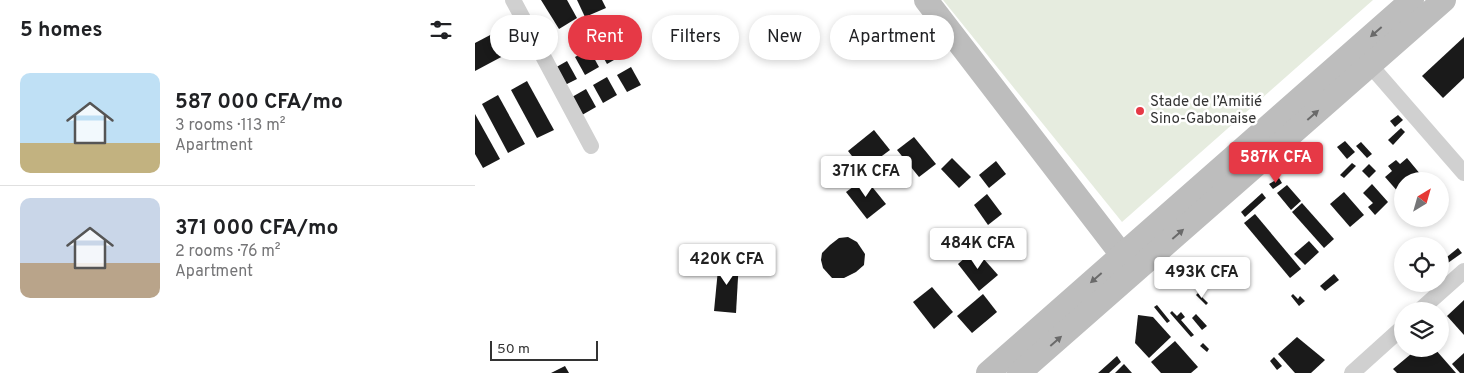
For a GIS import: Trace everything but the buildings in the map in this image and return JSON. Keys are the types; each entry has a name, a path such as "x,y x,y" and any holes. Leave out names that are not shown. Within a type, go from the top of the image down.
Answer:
{"street":[{"path":"513,0 591,146"},
{"path":"926,0 1129,263"},
{"path":"1020,373 1129,263 1412,0"},
{"path":"988,373 1129,263 1369,65 1444,0"},
{"path":"1369,65 1464,173"},
{"path":"1429,302 1464,271"},
{"path":"1352,373 1394,335"}],"shaded area":[{"name":"Stade de l’Amitié Sino-Gabonaise","path":"943,0 1373,0 1122,222"}],"place":[{"name":"Stade de l’Amitié Sino-Gabonaise","path":"1140,111"}]}
